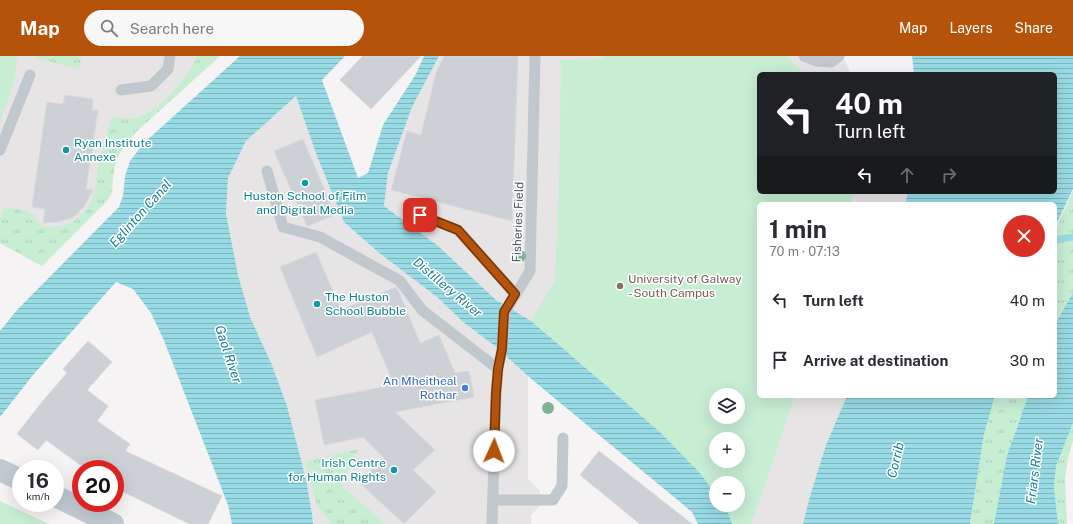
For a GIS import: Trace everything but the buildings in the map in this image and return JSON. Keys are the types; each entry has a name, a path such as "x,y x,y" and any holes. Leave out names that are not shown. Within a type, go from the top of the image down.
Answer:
{"main road":[{"path":"0,470 12,476"},
{"path":"64,500 113,524"}],"lane":[{"path":"121,90 151,86 168,69 170,56"},
{"name":"Fisheries Field","path":"492,524 498,369 502,349 504,312 530,271 535,56"},
{"path":"804,56 817,61 831,62 839,56"},
{"path":"0,150 30,75"},
{"path":"267,171 284,227 320,237 400,281 422,310 498,369"},
{"path":"420,215 458,230 515,294"},
{"path":"492,500 553,500 562,486 563,438"}],"shaded area":[{"path":"0,56 220,56 136,132 125,144 117,158 114,169 112,194 107,201 42,266 0,243"},
{"name":"University of Galway - South Campus","path":"439,56 843,56 850,72 757,72 757,194 908,194 906,202 757,202 757,398 846,398 826,445 803,524 732,524 728,512 745,512 745,476 709,476 709,485 699,472 660,432 531,321 528,332 528,479 540,491 539,507 531,515 531,524 313,524 306,479 287,406 272,365 250,317 238,275 226,214 228,178 246,141 296,96 317,156 344,222 378,252 437,297 463,322 437,245 384,206 388,173 412,107"}],"green space":[{"path":"0,56 17,56 17,65 9,98 0,122"},
{"path":"35,56 81,56 79,69 39,59"},
{"path":"197,56 220,56 132,136 122,149 117,159 111,190 107,201 42,266 0,243 0,218 4,208 28,211 33,214 40,225 45,227 63,226 78,218 89,205 93,197 98,167 112,116 133,119 144,115 163,102 188,74"},
{"path":"604,56 786,56 801,71 804,72 757,72 757,194 853,194 852,202 757,202 757,398 794,398 751,524 732,524 728,512 745,512 745,476 709,476 709,485 699,472 660,432 531,321 555,281 559,189 561,60 604,59"},
{"path":"1073,191 1073,293 1057,321 1057,227"},
{"path":"994,398 1027,398 1014,435 994,524 970,524 984,434"},
{"path":"1073,423 1073,441 1068,457 1065,479 1067,524 1058,524 1054,487 1056,466"},
{"path":"358,449 341,485 385,524 331,524 316,503 305,462"},
{"path":"0,501 12,507 12,512 23,512 49,524 0,524"}],"water":[{"path":"240,56 345,56 322,80 358,178 368,173 383,125 416,74 424,56 439,56 412,107 388,173 384,206 437,245 496,300 531,321 660,432 699,472 709,485 709,512 728,512 732,524 698,524 692,512 529,377 495,346 463,322 437,297 378,252 344,222 317,156 296,96 246,141 228,178 226,214 238,275 250,317 272,365 287,406 306,479 313,524 232,524 228,505 163,338 151,313 133,289 116,282 33,375 0,417 0,331 17,310 119,207 123,196 125,176 130,161 144,143"},
{"path":"912,56 1073,56 1073,189 1057,223 1057,202 906,202 908,194 1057,194 1057,72 914,72"},
{"name":"Friars River","path":"1073,293 1073,423 1056,466 1054,487 1058,524 994,524 1007,456 1027,398 1057,398 1057,321"},
{"name":"Corrib","path":"846,398 994,398 984,434 970,524 803,524 826,445"}],"waterway":[{"path":"1057,240 1073,237"}],"place":[{"name":"Ryan Institute Annexe","path":"66,150"},
{"name":"Huston School of Film and Digital Media","path":"305,183"},
{"name":"University of Galway - South Campus","path":"620,286"},
{"name":"The Huston School Bubble","path":"317,304"},
{"name":"An Mheitheal Rothar","path":"465,388"},
{"name":"Irish Centre for Human Rights","path":"394,470"}],"route":[{"path":"420,215 458,230 515,294 504,312 502,349 498,369 496,393 494,451"}],"water label":[{"name":"Eglinton Canal","path":"140,213"},
{"name":"Distillery River","path":"448,287"},
{"name":"Gaol River","path":"229,354"}]}
